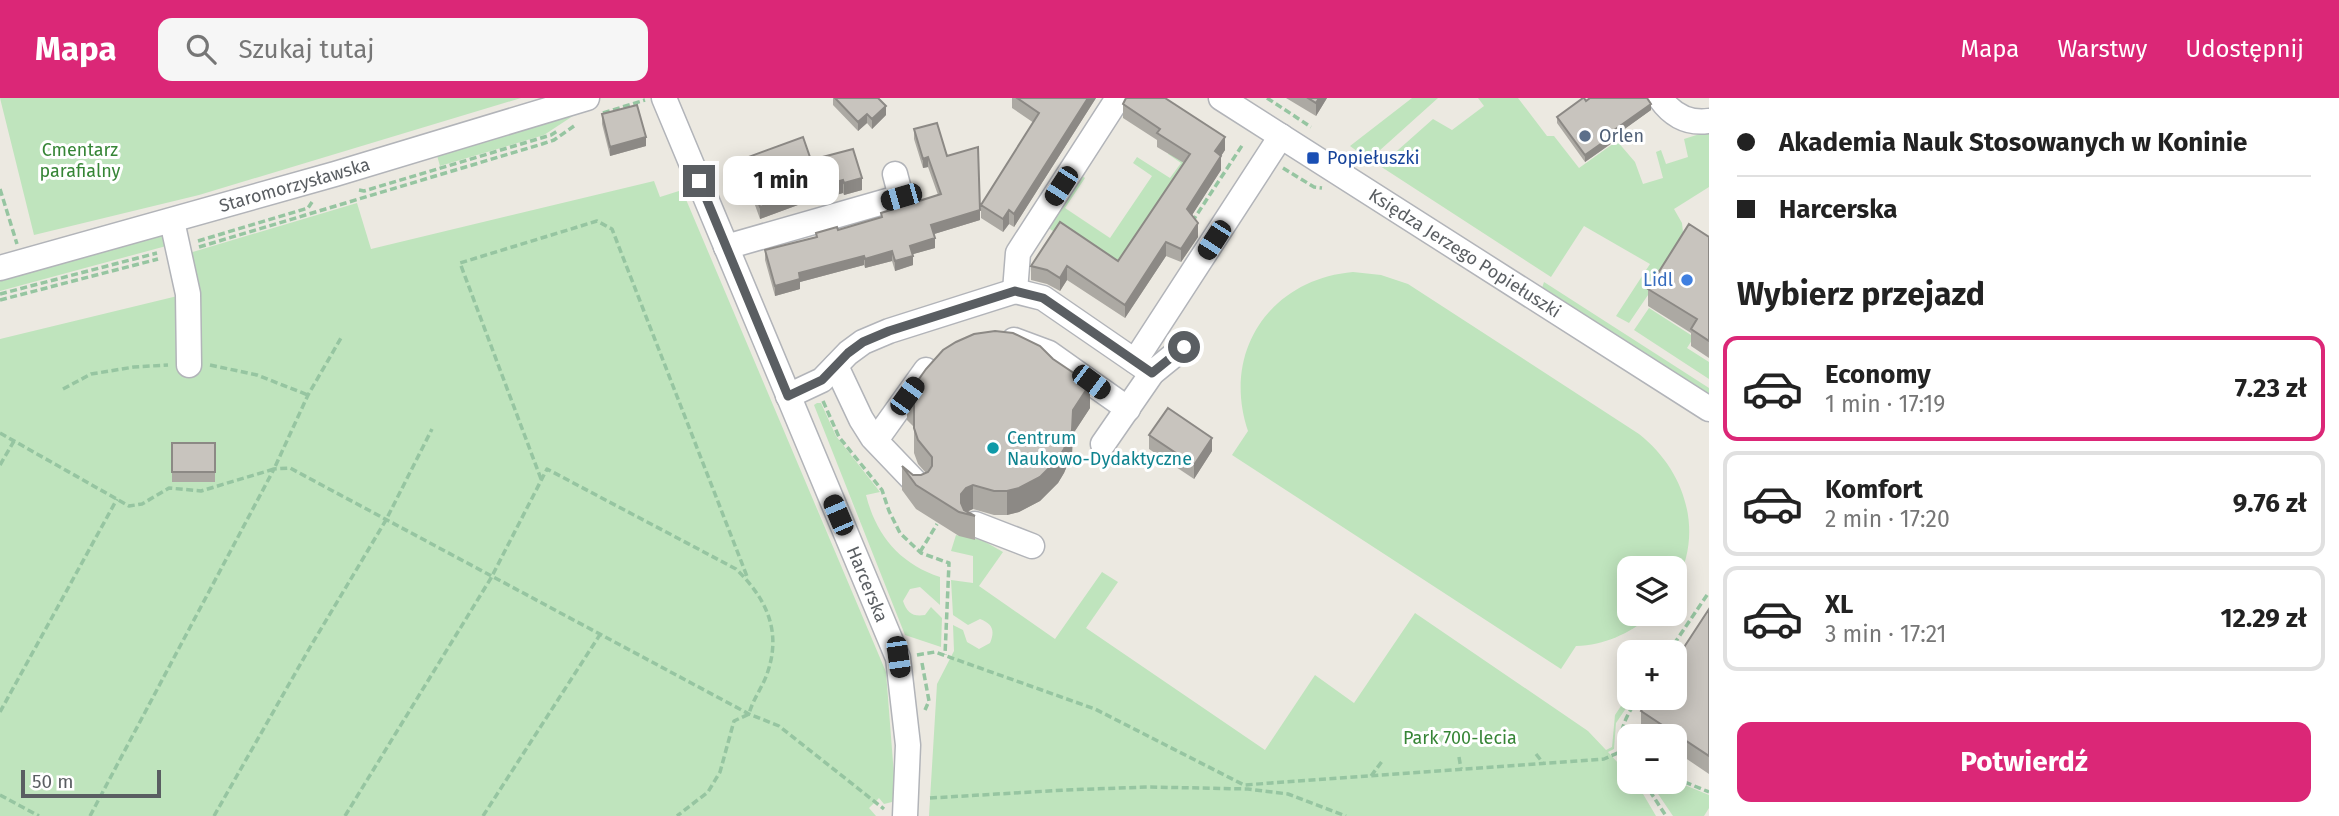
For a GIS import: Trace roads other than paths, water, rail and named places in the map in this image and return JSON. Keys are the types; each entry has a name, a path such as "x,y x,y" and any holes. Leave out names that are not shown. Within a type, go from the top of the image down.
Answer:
{"street":[{"path":"1015,291 1018,253 1118,98"},
{"name":"Księdza Jerzego Popiełuszki","path":"1221,98 1709,409"},
{"path":"1660,98 1682,118 1697,122 1709,121"},
{"name":"Harcerska","path":"661,100 726,247 898,657 908,745 897,815"},
{"name":"Staromorzysławska","path":"0,268 594,111"},
{"path":"1103,444 1128,409 1144,367 1214,240 1281,136"},
{"path":"726,247 901,197 895,174"},
{"path":"172,221 188,294 189,365"},
{"path":"788,396 816,385 855,347 889,331 1015,291 1043,298 1144,367"},
{"path":"987,341 1000,338 1016,340 1049,353 1128,409"},
{"path":"1144,367 1184,347"},
{"path":"876,440 920,377 940,358"},
{"path":"836,366 861,419 876,440 918,485"},
{"path":"975,524 1032,546"}],"place":[{"name":"Orlen","path":"1585,136"},
{"name":"Popiełuszki","path":"1313,158"},
{"name":"Lidl","path":"1687,280"},
{"name":"Centrum Naukowo-Dydaktyczne","path":"993,448"}],"park label":[{"name":"Cmentarz parafialny","path":"80,160"},
{"name":"Park 700-lecia","path":"1460,738"}]}
